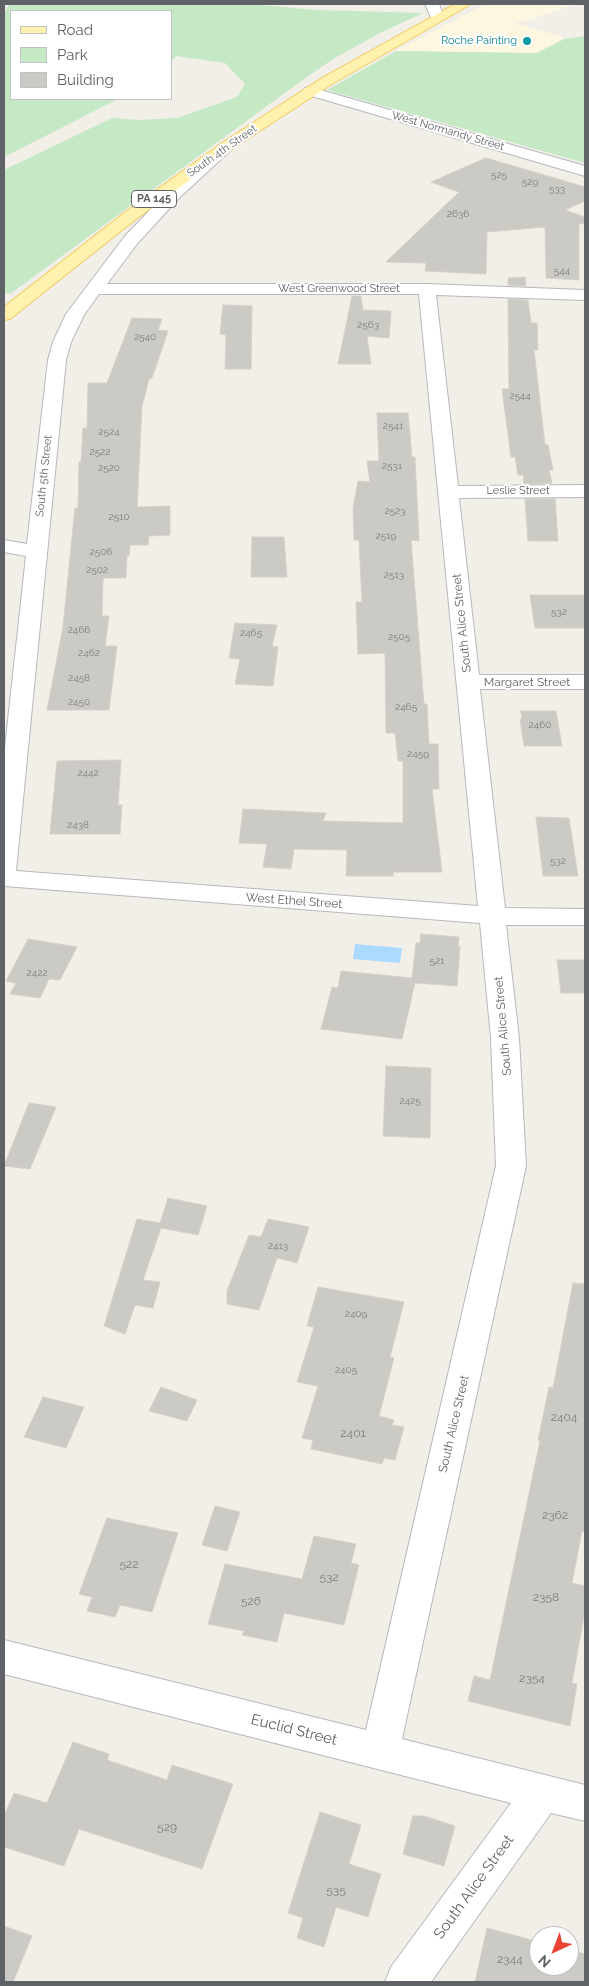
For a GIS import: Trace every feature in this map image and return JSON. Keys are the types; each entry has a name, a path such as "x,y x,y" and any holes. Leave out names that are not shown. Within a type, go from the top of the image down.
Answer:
{"main road":[{"name":"PA 145","path":"437,17 464,4"},
{"name":"South 4th Street","path":"4,315 130,216 230,144 310,91 437,17"}],"street":[{"path":"432,4 437,17"},
{"name":"West Normandy Street","path":"310,91 585,171"},
{"name":"South 5th Street","path":"4,870 57,360 62,342 75,314 111,264 152,217 230,144"},
{"name":"West Greenwood Street","path":"93,289 428,289 585,295"},
{"name":"South Alice Street","path":"380,1752 511,1166 505,1038 428,289"},
{"name":"Leslie Street","path":"450,492 585,491"},
{"path":"4,546 36,552"},
{"name":"Margaret Street","path":"468,682 585,682"},
{"name":"West Ethel Street","path":"4,878 493,916 585,917"},
{"name":"Euclid Street","path":"4,1657 585,1803"},
{"name":"South Alice Street","path":"406,1982 542,1793"}],"shaded area":[{"path":"486,4 576,4 526,21 513,23 560,36 564,39 537,53 396,51"}],"green space":[{"path":"10,4 249,4 317,10 423,13 378,34 333,59 10,294 4,292 4,170 112,118 139,120 177,118 237,97 245,84 225,63 176,56 172,61 172,10 10,10 10,100 116,100 4,157 4,13"},
{"path":"585,36 585,163 327,90 396,51 537,53 564,39"}],"water":[{"path":"355,944 402,948 400,963 353,959"}],"building":[{"path":"486,158 585,187 585,201 565,210 585,217 585,223 579,224 579,280 546,278 545,227 487,232 486,274 425,271 426,263 386,262 459,192 431,182"},
{"path":"525,277 526,286 508,285 508,278"},
{"path":"352,296 361,296 363,310 391,311 389,338 367,336 371,364 338,364"},
{"path":"508,299 528,300 531,323 537,323 538,350 534,350 545,445 548,445 553,470 549,470 552,483 524,484 523,475 518,475 515,457 511,457 502,389 509,389"},
{"path":"223,305 252,306 251,369 225,369 226,335 220,334"},
{"path":"132,318 162,319 158,330 168,331 152,378 149,379 142,406 137,507 170,506 170,535 149,536 148,545 130,545 129,556 127,556 126,578 103,578 102,616 109,616 105,646 117,646 109,710 47,710 63,627 75,508 78,508 79,462 81,462 83,428 87,428 88,383 107,383"},
{"path":"377,413 408,413 412,457 415,457 419,541 411,540 424,704 427,704 429,744 438,744 439,789 432,789 442,872 393,872 393,876 346,876 347,850 294,849 291,869 263,867 267,844 239,843 243,809 326,813 323,821 403,823 403,761 398,761 395,733 386,733 385,653 358,654 356,602 362,602 359,540 354,540 353,508 358,481 370,482 367,461 379,461"},
{"path":"525,499 555,499 558,541 528,541"},
{"path":"252,537 284,537 287,577 251,577"},
{"path":"530,595 585,595 585,628 535,628"},
{"path":"235,623 277,625 272,646 278,647 273,686 235,684 240,659 229,658"},
{"path":"521,711 556,711 562,746 524,746 520,719 522,719"},
{"path":"121,760 118,805 122,805 120,834 50,834 57,761"},
{"path":"536,817 569,818 578,876 543,876"},
{"path":"421,934 459,937 457,986 415,983 402,1039 321,1029 332,987 338,988 341,971 412,978 416,943 420,943"},
{"path":"28,939 77,947 60,980 49,979 40,998 10,994 16,983 6,981"},
{"path":"557,960 585,960 585,993 561,993"},
{"path":"386,1066 431,1068 430,1138 383,1136"},
{"path":"29,1103 56,1107 30,1169 4,1166"},
{"path":"168,1198 207,1206 198,1235 161,1228 143,1280 160,1282 153,1308 135,1305 125,1334 104,1326 137,1219 160,1223"},
{"path":"268,1219 309,1227 297,1263 277,1258 259,1310 227,1304 227,1291 249,1235 261,1237"},
{"path":"573,1283 585,1284 585,1532 582,1531 572,1583 585,1586 585,1610 572,1683 577,1684 570,1726 468,1701 474,1676 490,1680 540,1441 538,1440 549,1387 553,1388"},
{"path":"318,1287 404,1302 390,1357 394,1358 379,1416 394,1420 392,1425 404,1427 395,1460 384,1458 382,1464 311,1449 313,1440 302,1438 318,1386 297,1382 314,1327 307,1326"},
{"path":"161,1387 197,1400 187,1421 149,1411"},
{"path":"43,1397 84,1407 66,1448 24,1437"},
{"path":"215,1506 240,1512 227,1551 202,1545"},
{"path":"107,1518 178,1533 152,1612 120,1605 115,1617 87,1611 92,1597 79,1594"},
{"path":"314,1536 356,1544 351,1563 359,1565 344,1625 284,1613 277,1642 242,1635 244,1631 208,1624 225,1564 302,1579"},
{"path":"73,1742 109,1754 107,1760 167,1780 172,1765 233,1784 202,1869 79,1829 64,1866 4,1847 4,1816 14,1793 47,1803"},
{"path":"320,1812 361,1825 349,1864 381,1874 368,1917 336,1907 324,1947 297,1938 303,1918 288,1913"},
{"path":"413,1816 424,1816 455,1826 444,1866 403,1854"},
{"path":"4,1926 32,1936 13,1982 4,1982"},
{"path":"487,1928 529,1939 529,1976 579,1976 579,1952 585,1954 585,1982 475,1982"}],"place":[{"name":"Roche Painting","path":"527,41"}]}
